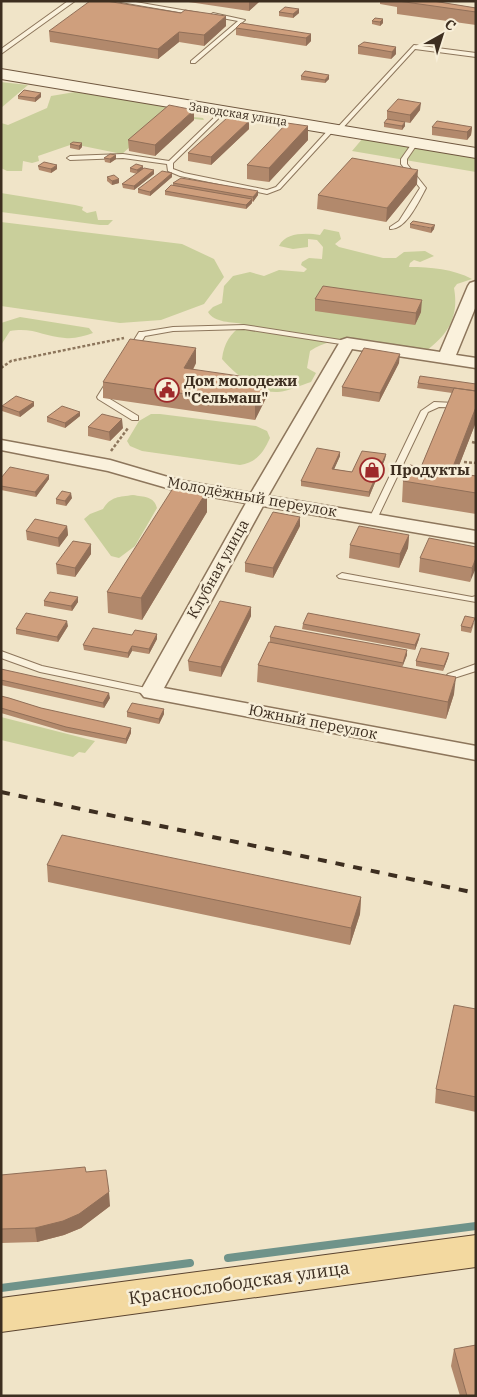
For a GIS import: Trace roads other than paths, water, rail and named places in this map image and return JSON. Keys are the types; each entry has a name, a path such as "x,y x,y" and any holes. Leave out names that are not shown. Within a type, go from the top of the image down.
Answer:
{"main road":[{"name":"Краснослободская улица","path":"1,1315 476,1251"}],"street":[{"name":"Заводская улица","path":"1,74 476,153"},
{"path":"446,358 474,293"},
{"path":"347,343 476,363"},
{"name":"Клубная улица","path":"151,692 257,499 347,343"},
{"name":"Молодёжный переулок","path":"1,445 100,462 151,476 174,485 476,538"},
{"name":"Южный переулок","path":"151,692 476,753"}],"lane":[{"path":"1,52 72,1"},
{"path":"118,1 242,20 193,62"},
{"path":"223,111 170,163 170,170 182,175 267,192 278,188 414,47 476,55"},
{"path":"392,228 402,222 423,188 404,164 404,159 416,143"},
{"path":"70,158 117,156 170,163"},
{"path":"128,355 142,334 173,329 244,327 347,343"},
{"path":"117,372 101,397 135,418"},
{"path":"374,519 425,411 437,404 476,406"},
{"path":"342,576 476,599"},
{"path":"1,654 40,669 151,692"},
{"path":"430,684 439,686 446,683 451,676 476,667"}],"waterway":[{"path":"228,1258 476,1226"},
{"path":"1,1288 190,1263"}],"railway":[{"path":"1,792 476,893"}],"place":[{"name":"Дом молодежи \"Сельмаш\"","path":"167,390"},
{"name":"Продукты","path":"372,470"}]}
